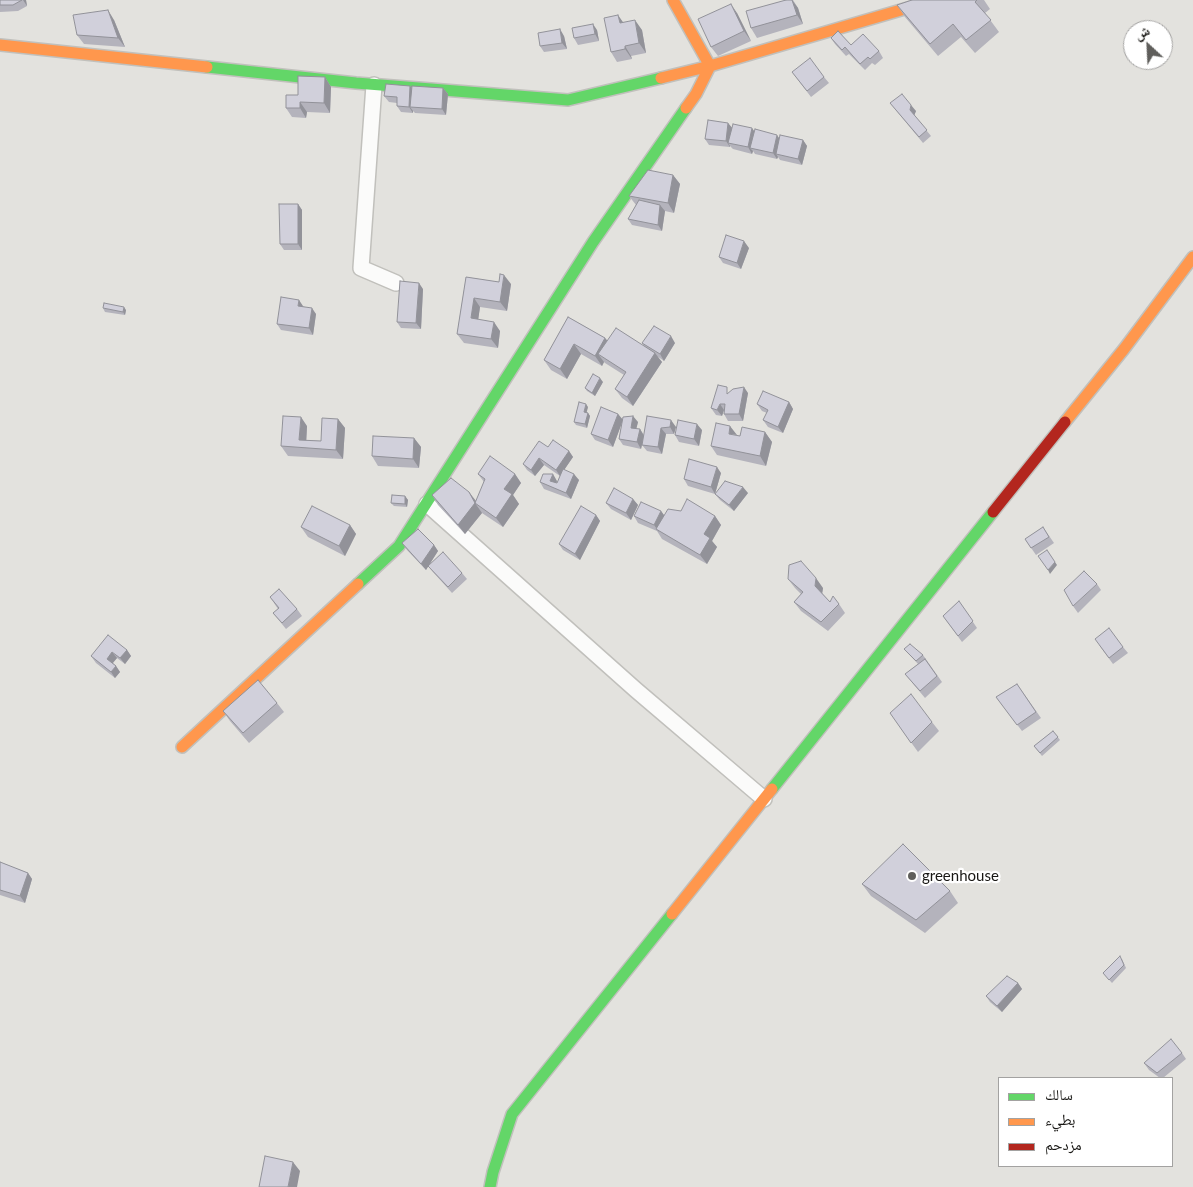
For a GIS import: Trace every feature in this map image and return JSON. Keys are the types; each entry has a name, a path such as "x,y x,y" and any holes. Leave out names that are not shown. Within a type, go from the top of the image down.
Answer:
{"street":[{"path":"672,0 710,66"},
{"path":"0,45 374,85 568,100 710,66 935,0"},
{"path":"182,747 399,546 593,242 696,94 710,66"},
{"path":"374,85 361,268 396,283"},
{"path":"490,1187 512,1114 1124,349 1193,257"},
{"path":"427,504 636,690 764,799"}],"building":[{"path":"0,0 22,0 13,5 0,5"},
{"path":"792,0 797,15 751,28 746,11"},
{"path":"912,0 977,0 975,2 991,20 966,40 953,24 930,44 897,5"},
{"path":"731,4 744,31 711,47 698,19"},
{"path":"108,10 118,38 77,35 73,15"},
{"path":"618,15 620,23 635,20 639,43 611,52 604,18"},
{"path":"593,24 595,34 574,38 572,28"},
{"path":"560,29 562,43 540,46 538,33"},
{"path":"838,31 851,45 863,34 879,51 870,59 868,57 860,64 845,47 842,50 831,38"},
{"path":"810,58 824,77 807,91 792,72"},
{"path":"298,76 325,77 324,103 300,102 300,108 286,108 286,95 298,95"},
{"path":"386,84 410,86 409,107 397,106 397,97 384,96"},
{"path":"412,86 443,88 442,109 410,107"},
{"path":"902,94 911,105 910,110 927,130 919,137 890,103"},
{"path":"708,120 728,123 726,141 705,139"},
{"path":"733,124 752,128 748,147 728,143"},
{"path":"755,129 777,135 773,153 750,148"},
{"path":"780,135 803,140 798,159 776,154"},
{"path":"648,170 673,175 668,203 629,196"},
{"path":"639,200 660,205 658,225 628,219"},
{"path":"279,204 298,204 298,244 280,244"},
{"path":"726,235 744,241 737,263 719,257"},
{"path":"500,274 504,275 500,302 474,298 471,318 494,322 491,339 457,334 466,277 499,282"},
{"path":"400,281 419,283 416,323 397,322"},
{"path":"281,297 299,300 298,306 312,308 309,328 277,324"},
{"path":"104,303 124,307 123,312 103,308"},
{"path":"568,317 605,338 595,356 574,344 560,369 544,360"},
{"path":"654,326 671,336 660,354 642,343"},
{"path":"616,328 655,353 627,397 615,389 626,372 598,354"},
{"path":"593,374 600,378 592,393 585,388"},
{"path":"718,385 727,387 727,394 733,389 744,387 739,414 724,414 725,404 720,404 717,410 711,408"},
{"path":"763,391 789,402 778,427 763,420 768,410 757,404"},
{"path":"579,402 586,404 584,412 588,413 585,424 574,422"},
{"path":"601,407 618,414 608,440 591,434"},
{"path":"283,416 301,417 299,440 321,441 322,418 338,419 336,450 281,446"},
{"path":"633,416 631,428 640,429 637,442 619,439 623,417"},
{"path":"647,416 671,420 670,427 661,428 658,447 642,445"},
{"path":"678,420 697,424 694,439 675,435"},
{"path":"716,423 730,426 729,434 740,436 742,427 765,432 760,456 711,446"},
{"path":"373,436 414,438 413,459 372,456"},
{"path":"553,440 569,451 556,470 539,458 531,470 523,464 539,441 548,447"},
{"path":"490,456 515,474 504,489 512,494 496,518 475,503 485,479 478,474"},
{"path":"689,459 717,467 711,487 684,479"},
{"path":"563,469 574,474 566,493 540,482 543,474 553,474 550,481 557,483"},
{"path":"451,478 469,492 475,503 458,525 432,495"},
{"path":"725,481 743,487 729,505 715,494"},
{"path":"614,488 633,499 626,513 606,503"},
{"path":"392,495 405,496 405,504 391,503"},
{"path":"687,499 715,516 704,534 710,538 700,555 656,529 668,509 681,511"},
{"path":"641,502 661,511 654,525 634,516"},
{"path":"312,506 350,525 339,546 301,527"},
{"path":"581,506 596,515 575,554 559,544"},
{"path":"1043,527 1049,537 1031,548 1025,539"},
{"path":"418,529 434,545 421,564 402,543"},
{"path":"1047,550 1055,562 1048,570 1038,556"},
{"path":"443,552 462,573 448,587 428,566"},
{"path":"801,561 816,578 815,586 830,602 833,596 839,604 821,622 794,602 803,592 788,579 789,565"},
{"path":"1084,571 1097,584 1073,606 1064,590"},
{"path":"279,589 297,609 282,623 273,613 279,608 270,597"},
{"path":"959,601 973,621 958,636 943,616"},
{"path":"1109,628 1123,647 1109,658 1095,639"},
{"path":"108,635 127,650 120,658 112,652 107,659 116,666 111,672 91,656"},
{"path":"910,644 923,655 916,661 904,649"},
{"path":"925,659 937,676 920,691 905,674"},
{"path":"258,680 277,703 243,733 223,711"},
{"path":"1017,684 1036,712 1017,725 996,697"},
{"path":"911,694 932,722 911,743 890,713"},
{"path":"1053,731 1058,737 1040,753 1034,746"},
{"name":"greenhouse","path":"903,844 950,891 916,920 862,884"},
{"path":"0,862 28,873 20,896 0,890"},
{"path":"1120,956 1124,965 1109,980 1103,973"},
{"path":"1007,976 1018,983 997,1006 986,996"},
{"path":"1171,1039 1182,1053 1157,1073 1144,1063"},
{"path":"265,1156 293,1162 288,1187 259,1187"}],"traffic: fast":[{"path":"207,67 356,83 568,100 661,78"},
{"path":"358,584 399,546 593,242 686,108"},
{"path":"772,789 993,512"},
{"path":"490,1187 512,1114 672,914"}],"traffic: slow":[{"path":"661,78 710,66 673,0"},
{"path":"686,108 696,94 710,66 935,0"},
{"path":"0,45 207,67"},
{"path":"1065,422 1124,349 1193,257"},
{"path":"182,747 358,584"},
{"path":"672,914 772,789"}],"traffic: jam":[{"path":"993,512 1065,422"}],"place":[{"name":"greenhouse","path":"912,876"}]}
